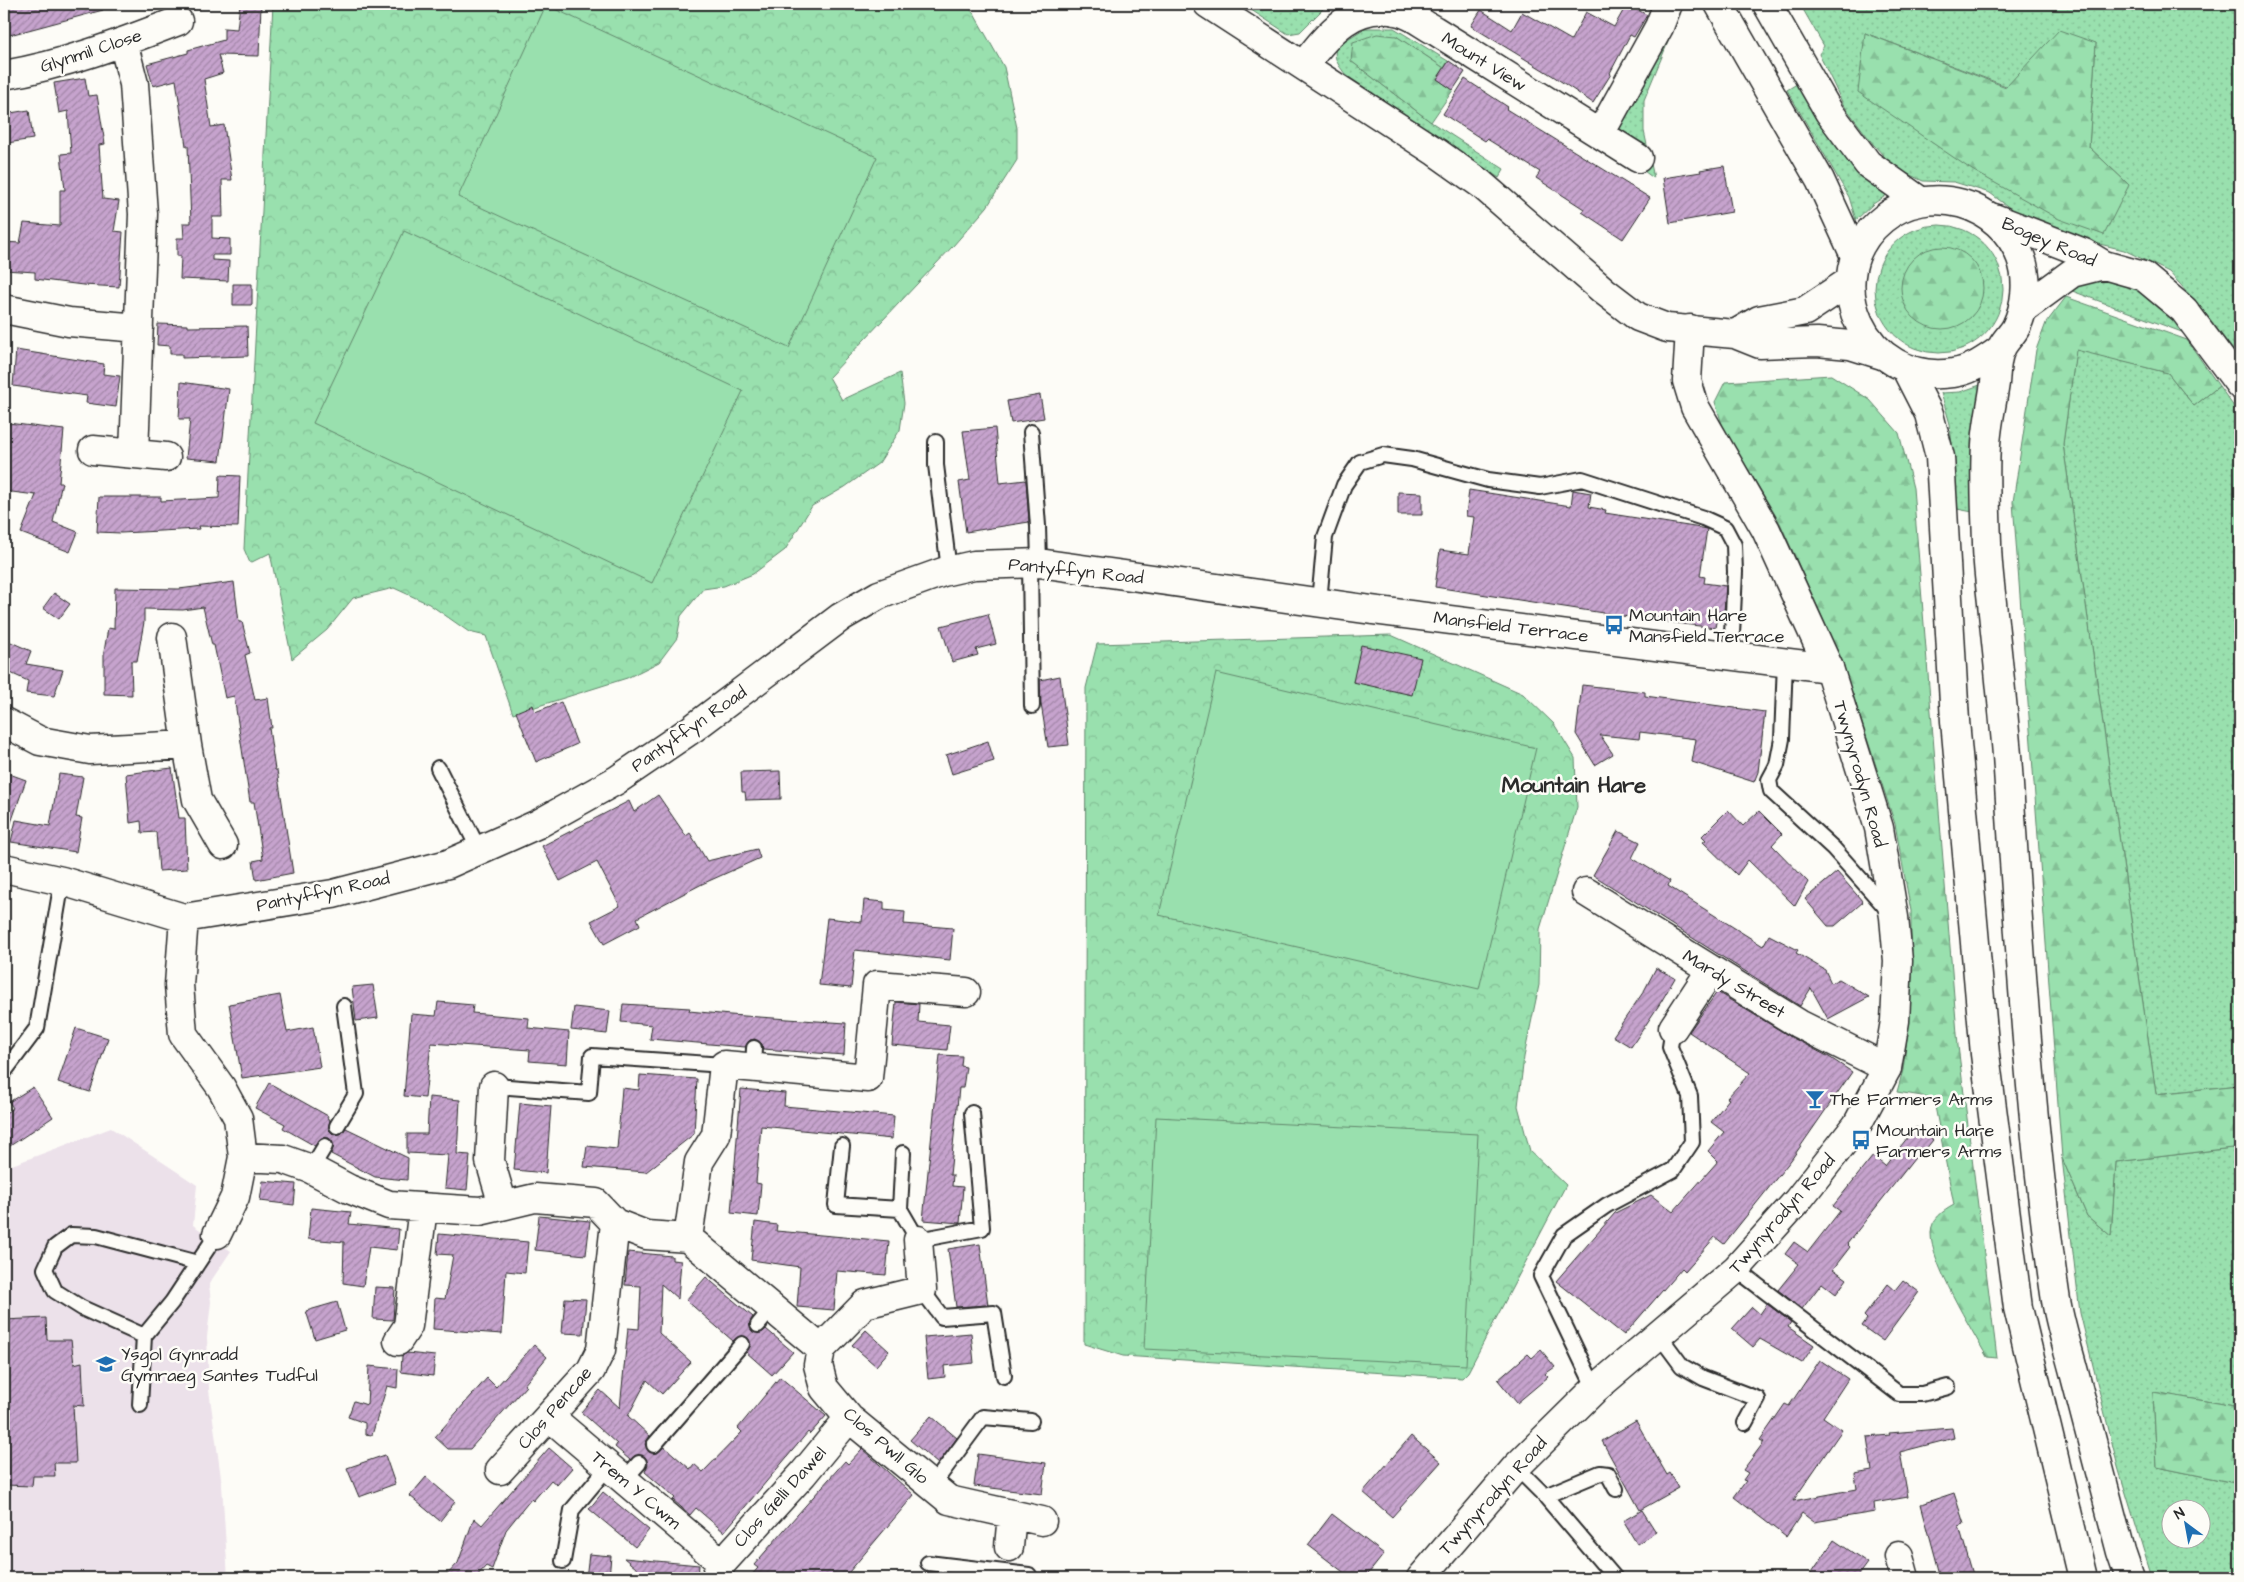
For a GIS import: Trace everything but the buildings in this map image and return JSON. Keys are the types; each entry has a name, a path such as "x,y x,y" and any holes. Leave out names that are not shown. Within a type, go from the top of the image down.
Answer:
{"main road":[{"path":"1208,4 1304,65 1481,184 1604,291 1638,317 1667,328 1735,334 1760,344 1817,342 1850,345 1882,355 1906,369 1930,375 1956,373 1979,364 2000,350 2014,331 2023,309 2026,284 2022,259 2011,237 1994,218 1971,205 1946,199 1920,201 1899,208 1881,220 1866,236 1853,268 1852,309 1864,334 1882,355"},
{"path":"1600,134 1659,27 1668,4"},
{"path":"1719,4 1820,180 1853,268"},
{"path":"1767,4 1829,112 1868,164 1920,201"},
{"name":"Mount View","path":"1304,65 1322,41 1361,7 1401,12 1434,30 1638,158"},
{"name":"Glynmil Close","path":"4,75 36,70 123,42 178,21"},
{"path":"123,42 134,84 143,214 134,454"},
{"name":"Bogey Road","path":"1994,218 2084,253 2104,265 2143,276 2184,310 2240,385"},
{"name":"Bogey Road","path":"2023,309 2072,273 2104,265"},
{"path":"1735,334 1759,320 1804,311 1853,268"},
{"path":"4,313 69,322 139,328"},
{"name":"Twynyrodyn Road","path":"1421,1578 1516,1466 1596,1389 1736,1270 1798,1200 1857,1125 1887,1068 1895,1020 1898,961 1894,917 1879,828 1829,668 1766,530 1695,407 1687,381 1690,329"},
{"path":"2000,350 1986,444 1987,548 2004,721 2028,1057 2056,1298 2121,1552 2130,1578"},
{"path":"1906,369 1930,414 1940,457 1955,721 1985,1054 2018,1308 2083,1578"},
{"path":"93,450 166,457"},
{"name":"Pantyffyn Road","path":"4,868 62,881 184,918 333,894 448,864 538,824 617,780 692,730 841,618 864,604 895,589 949,570 974,565 1034,563 1372,610"},
{"name":"Mansfield Terrace","path":"1372,610 1829,668"},
{"path":"172,637 187,745 197,800 223,845"},
{"path":"4,722 40,740 90,750 187,745"},
{"name":"Mardy Street","path":"1586,892 1799,1024 1887,1068"},
{"path":"184,918 179,985 183,1034 222,1087 238,1118 243,1157 235,1197 217,1234"},
{"path":"1673,1028 1711,970"},
{"path":"688,1238 699,1162 716,1135 724,1065 753,1058 868,1078 877,985 966,992"},
{"path":"494,1086 490,1161 503,1205"},
{"path":"243,1157 318,1158 349,1189 389,1205 480,1211 535,1198 596,1203 615,1223 646,1235 688,1238 765,1316 821,1349 865,1304 922,1290 918,1240"},
{"path":"398,1342 408,1326 423,1208"},
{"name":"Clos Pencae","path":"500,1470 591,1370 601,1350 615,1223"},
{"name":"Clos Pwll Glo","path":"821,1349 818,1365 824,1388 849,1418 949,1500 1042,1521"},
{"name":"Trem Y Cwm","path":"550,1417 624,1470 718,1570"},
{"name":"Clos Gelli Dawel","path":"718,1570 803,1474 849,1418"},
{"path":"1009,1560 1012,1514"}],"lane":[{"path":"1031,432 1038,526 1034,563 1032,706"},
{"path":"936,442 936,466 949,570"},
{"path":"1319,602 1325,537 1344,485 1360,462 1383,455 1412,459 1488,480 1540,487 1582,479 1703,518 1725,528 1734,545 1735,572 1731,655"},
{"path":"1785,662 1782,739 1777,765 1769,780 1771,791 1833,848 1894,917"},
{"path":"438,768 479,850"},
{"path":"4,1072 37,1028 62,881"},
{"path":"337,1126 356,1094 344,1006"},
{"path":"1596,1389 1541,1276 1564,1234 1607,1205 1673,1170 1692,1142 1690,1096 1670,1047 1673,1028"},
{"path":"494,1086 588,1093 592,1056 724,1065"},
{"path":"902,1153 900,1209 918,1240 982,1228 972,1113"},
{"path":"842,1146 836,1205 900,1209"},
{"path":"140,1405 144,1336 172,1302 217,1234"},
{"path":"144,1336 82,1308 55,1291 44,1269 55,1247 72,1235 96,1236 198,1263"},
{"path":"1736,1270 1899,1394 1922,1394 1948,1387"},
{"path":"922,1290 942,1317 994,1313 1004,1376"},
{"path":"1659,1335 1682,1366 1703,1378 1758,1399 1744,1423"},
{"path":"654,1445 742,1344"},
{"path":"932,1486 983,1417 1031,1421"},
{"path":"1516,1466 1545,1496 1615,1578"},
{"path":"563,1561 572,1510 624,1470"},
{"path":"1545,1496 1600,1473 1608,1474 1616,1489"},
{"path":"928,1563 1009,1560 1029,1575"}],"shaded area":[{"name":"Ysgol Gynradd Gymraeg Santes Tudful","path":"111,1128 197,1185 193,1225 231,1251 209,1284 211,1302 207,1337 209,1390 222,1485 228,1578 4,1578 4,1168"}],"green space":[{"path":"273,4 966,4 974,14 1004,67 1017,128 1017,160 987,207 953,246 829,377 842,400 900,373 904,403 900,430 879,463 845,487 812,506 785,550 753,574 724,586 703,589 681,616 677,638 659,662 627,678 513,714 486,636 469,632 429,604 394,588 353,598 327,630 292,659 270,553 250,563 244,549"},
{"path":"1242,4 1325,4 1325,7 1300,32 1288,34"},
{"path":"1800,4 2240,4 2240,359 2199,305 2169,272 2124,250 2075,238 2023,218 1990,193 1954,182 1923,181 1895,168 1873,144 1843,104 1819,54 1824,46","holes":["1865,33 2006,86 2096,43 2089,147 2129,185"]},
{"path":"546,5 877,157 789,348 458,197"},
{"path":"1673,16 1678,18 1644,100 1644,131 1654,178 1640,167 1630,154 1616,123"},
{"path":"1365,28 1394,28 1448,61 1444,68 1396,36 1351,61 1431,122 1504,169 1499,178 1346,75 1337,61 1335,53 1337,43 1340,37 1346,40"},
{"path":"2059,30 2096,43 2089,147 2129,185 2104,235 2059,219 1972,170 1858,92 1865,33 2006,87"},
{"path":"1377,34 1396,36 1444,68 1437,79 1453,90 1431,122 1351,61 1353,42"},
{"path":"1800,82 1860,173 1887,195 1873,204 1856,220 1849,197 1787,90"},
{"path":"1939,225 1964,229 1985,243 1999,264 2003,289 1999,314 1985,335 1964,349 1939,353 1914,349 1893,335 1879,314 1875,289 1879,264 1893,243 1914,229"},
{"path":"404,231 743,391 652,583 313,423"},
{"path":"1942,247 1958,250 1971,259 1980,272 1983,288 1980,304 1971,317 1958,326 1942,329 1926,326 1913,317 1904,304 1901,288 1904,272 1913,259 1926,250"},
{"path":"2109,278 2136,287 2162,303 2187,334 2067,289 2080,282"},
{"path":"2066,297 2187,340 2219,386 2194,406 2168,373 2076,350 2063,444 2156,1094 2240,1085 2240,1147 2116,1162 2111,1236 2087,1216 2062,1158 2013,502 2036,350 2046,323"},
{"path":"2076,349 2168,373 2194,406 2219,386 2240,415 2240,1085 2156,1094 2063,444"},
{"path":"1831,375 1870,400 1899,433 1913,488 1958,1046 1997,1358 1987,1357 1962,1314 1944,1278 1933,1246 1931,1233 1935,1220 1954,1205 1934,1101 1922,1096 1897,1092 1903,1070 1909,1021 1911,911 1895,824 1842,662 1780,523 1723,427 1715,402 1725,382"},
{"path":"1983,384 1973,512 1957,509 1950,424 1941,393 1960,392"},
{"path":"1391,635 1523,694 1554,724 1575,758 1577,807 1540,929 1539,985 1524,1057 1518,1106 1530,1151 1566,1185 1468,1372 1462,1378 1123,1356 1084,1344 1086,688 1097,644"},
{"path":"1216,673 1536,748 1479,989 1159,915"},
{"path":"1156,1117 1478,1134 1466,1365 1144,1349"},
{"path":"2240,1147 2240,1407 2153,1392 2157,1467 2240,1484 2240,1578 2152,1578 2118,1467 2080,1313 2062,1158 2087,1216 2111,1236 2116,1162"},
{"path":"2153,1392 2240,1407 2240,1484 2157,1467"}],"place":[{"name":"Mountain Hare Mansfield Terrace","path":"1614,625"},
{"name":"The Farmers Arms","path":"1815,1099"},
{"name":"Mountain Hare Farmers Arms","path":"1861,1140"},
{"name":"Ysgol Gynradd Gymraeg Santes Tudful","path":"106,1364"}],"district":[{"name":"Mountain Hare","path":"1574,785"}]}
